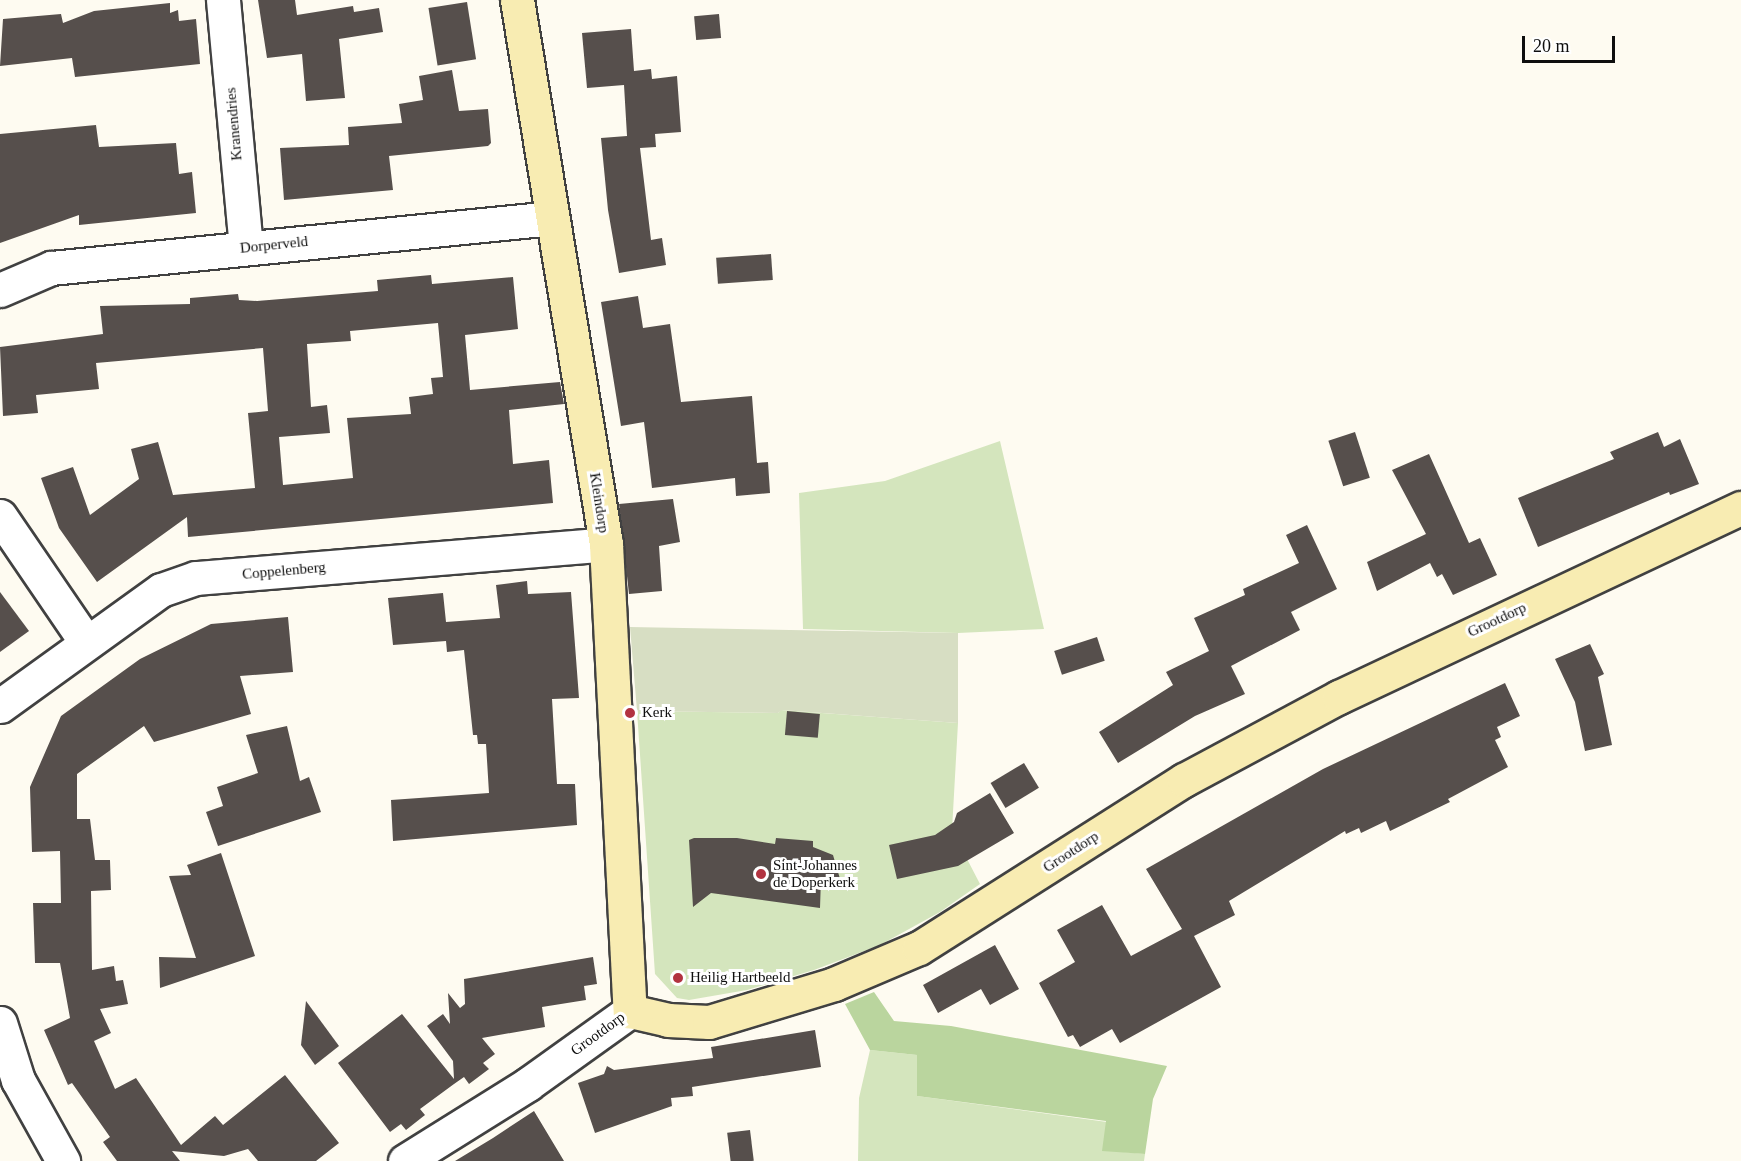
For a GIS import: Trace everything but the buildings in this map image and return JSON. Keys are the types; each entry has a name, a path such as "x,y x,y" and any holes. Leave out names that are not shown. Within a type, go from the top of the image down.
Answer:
{"street":[{"name":"Kranendries","path":"223,0 246,248"},
{"name":"Kleindorp","path":"517,0 606,544 630,1011"},
{"name":"Dorperveld","path":"0,290 51,268 553,218"},
{"name":"Grootdorp","path":"405,1161 528,1084 630,1011 668,1020 709,1022 834,984 919,948 1184,780 1287,724 1498,620 1741,508"},
{"path":"0,516 86,642"},
{"name":"Coppelenberg","path":"0,706 161,590 196,578 606,544"},
{"path":"0,1023 18,1080 63,1161"}],"green space":[{"path":"1000,441 1044,629 958,633 803,629 799,493 885,481"},
{"path":"630,627 958,633 958,723 782,710 778,713 637,711"},
{"path":"781,710 958,723 952,830 980,884 940,912 880,945 814,970 747,990 689,1000 677,998 655,974 637,711 778,713"},
{"path":"874,992 894,1021 951,1026 1167,1066 1153,1099 1145,1154 1102,1151 1106,1121 917,1096 917,1055 870,1050 845,1004"},
{"path":"870,1050 917,1055 917,1096 1107,1122 1103,1150 1145,1154 1144,1161 858,1161 859,1098"}],"place":[{"name":"Kerk","path":"630,713"},
{"name":"Sint-Johannes de Doperkerk","path":"761,874"},
{"name":"Heilig Hartbeeld","path":"678,978"}]}
